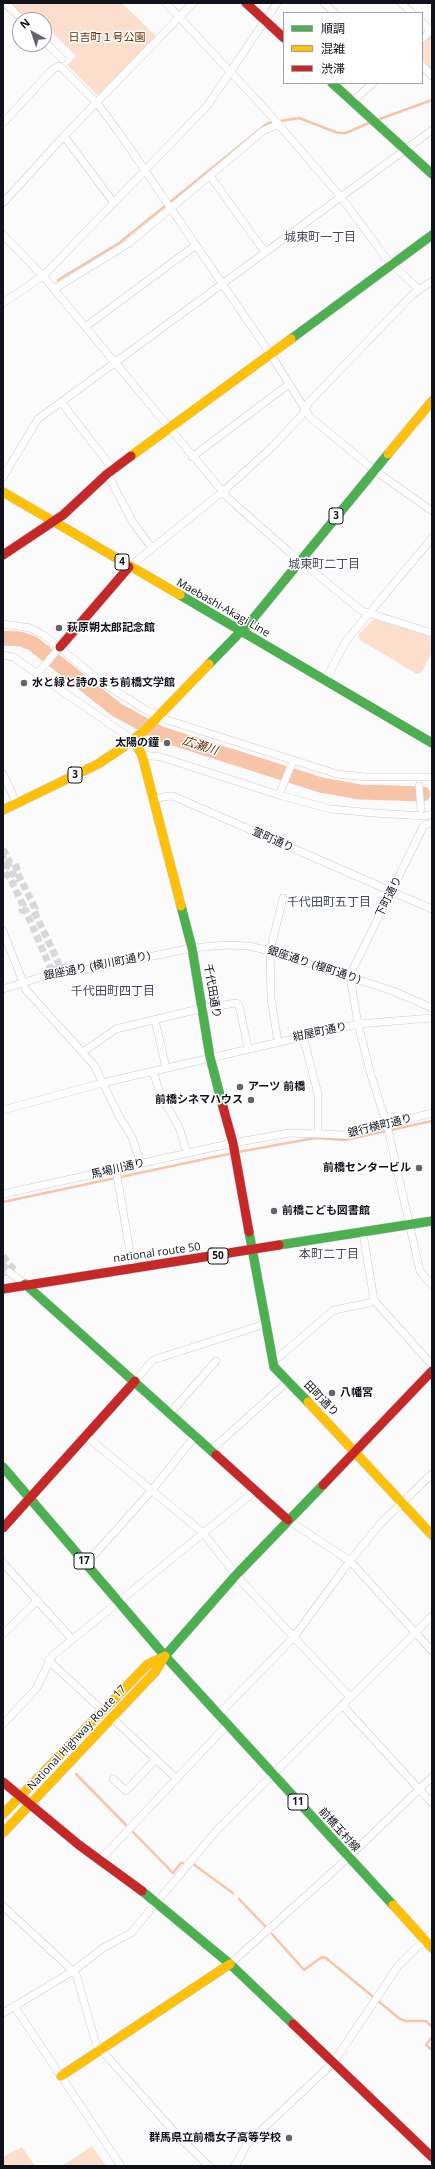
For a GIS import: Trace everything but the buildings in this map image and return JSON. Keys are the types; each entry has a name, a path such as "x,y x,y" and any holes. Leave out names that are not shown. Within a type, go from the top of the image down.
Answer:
{"main road":[{"path":"246,3 283,37"},
{"path":"333,84 432,174"},
{"path":"3,555 63,515 110,472 271,355 432,235"},
{"name":"3","path":"3,810 98,764 134,740 241,632 432,401"},
{"name":"Maebashi-Akagi Line","path":"3,492 432,743"},
{"path":"57,650 129,567"},
{"name":"千代田通り","path":"134,740 142,755 192,948 210,1057 233,1142 254,1251"},
{"name":"national route 50","path":"3,1289 25,1284 254,1251 432,1221"},
{"name":"田町通り","path":"254,1251 265,1324 274,1367 355,1451 432,1535"},
{"path":"25,1284 135,1381 288,1520"},
{"path":"165,1656 236,1575 432,1370"},
{"path":"3,1528 135,1381"},
{"name":"17","path":"3,1467 165,1656"},
{"name":"National Highway Route 17","path":"3,1814 148,1664 165,1656"},
{"name":"National Highway Route 17","path":"3,1833 155,1672 165,1656"},
{"name":"前橋玉村線","path":"165,1656 432,1948"},
{"path":"3,1782 100,1860 157,1902 230,1964 432,2157"},
{"path":"61,2076 101,2051 230,1964"}],"street":[{"path":"5,3 15,12"},
{"path":"166,3 180,16 278,123 341,197 393,264 419,290"},
{"path":"3,203 96,102 193,3"},
{"path":"3,303 43,276 207,106 276,3"},
{"path":"324,3 334,12"},
{"path":"401,3 411,12"},
{"path":"423,23 431,30 423,38"},
{"path":"52,49 62,59"},
{"path":"3,123 52,70 59,66 96,102 223,283 314,421 374,470 432,511"},
{"path":"423,66 432,76"},
{"path":"352,102 372,84"},
{"path":"54,289 129,242 169,205 210,176 263,131 278,123"},
{"path":"3,477 35,422 432,130"},
{"path":"64,136 114,203"},
{"path":"210,176 265,252"},
{"path":"3,235 43,276 222,492 257,524 362,611 432,633"},
{"path":"85,327 196,245"},
{"path":"129,567 222,492 272,447 301,416 309,402 412,295 432,280"},
{"path":"192,457 289,384"},
{"path":"61,402 110,472 134,524 152,548"},
{"path":"325,681 346,642 432,538"},
{"path":"3,624 31,628 57,650 100,681 156,718 319,770 350,776 432,777"},
{"path":"38,673 57,650"},
{"path":"3,655 13,657 38,673 134,740"},
{"path":"142,755 161,757 279,795 331,809 421,809 432,814"},
{"path":"279,795 293,761"},
{"path":"3,774 18,804"},
{"path":"419,788 421,809 429,824"},
{"name":"萱町通り","path":"154,801 161,797 174,796 392,892 432,908"},
{"name":"下町通り","path":"351,976 369,934 429,824"},
{"path":"278,1042 271,998 270,951 283,898"},
{"path":"3,931 26,990 94,1065 102,1083 132,1137 141,1164"},
{"name":"銀座通り (榎町通り)","path":"192,948 226,945 250,946 351,976 432,1008"},
{"name":"銀座通り (横川町通り)","path":"3,988 56,971 89,969 192,948"},
{"path":"351,976 358,1024 371,1075 387,1125 420,1271 432,1285"},
{"path":"83,1052 116,1029 203,1008 236,1003 239,1005 248,1048"},
{"name":"紺屋町通り","path":"3,1110 102,1083 248,1048 358,1024 432,1018"},
{"path":"155,1020 166,1068"},
{"path":"303,1036 318,1094 318,1133"},
{"path":"153,1071 160,1094 179,1127 187,1153"},
{"name":"銀行横町通り","path":"233,1142 290,1133 346,1135 432,1113"},
{"name":"馬場川通り","path":"3,1194 117,1175 141,1164 233,1142"},
{"path":"117,1175 133,1269"},
{"path":"363,1233 374,1300 432,1365"},
{"path":"9,1272 25,1284"},
{"path":"272,1358 278,1357 334,1310 369,1303 374,1300"},
{"path":"135,1381 153,1360 265,1324"},
{"path":"170,1413 216,1361"},
{"path":"211,1450 288,1382"},
{"path":"85,1435 203,1533 236,1575 293,1638 350,1697"},
{"path":"86,1564 152,1490 195,1436"},
{"path":"218,1715 293,1638 350,1561 381,1523 432,1474"},
{"path":"3,1724 36,1689 48,1660 255,1491"},
{"path":"288,1520 350,1561 432,1651"},
{"path":"3,1563 72,1639"},
{"path":"3,1634 38,1600"},
{"path":"3,2013 73,1971 103,1948 131,1933 217,1830 432,1616"},
{"path":"48,1660 102,1710"},
{"path":"342,1705 432,1803"},
{"path":"112,1718 177,1778"},
{"path":"100,1860 228,1725"},
{"path":"113,1779 126,1791 156,1759"},
{"path":"230,1964 348,1857 432,1777"},
{"path":"3,1906 73,1971 77,1977 96,2044 209,2166"},
{"path":"235,2166 247,2144 333,2063 398,1966 432,1933"},
{"path":"14,2006 121,2166"}],"green space":[{"name":"日吉町１号公園","path":"11,3 122,3 157,37 99,97 67,65 76,56 52,32 52,12 20,12"},
{"path":"432,34 432,70 423,60 423,42"},
{"path":"374,619 432,637 432,652 421,673 417,674 360,640 358,635"},
{"path":"92,2146 106,2166 62,2166"},
{"path":"22,2147 35,2166 3,2166 3,2157"}],"waterway":[{"path":"377,120 432,100"},
{"path":"58,280 119,243 268,123 299,118 338,133 346,133 371,122"},
{"name":"広瀬川","path":"3,638 20,639 32,643 117,710 161,734 321,785 360,792 423,794"},
{"path":"238,1152 315,1138 345,1140 432,1121"},
{"path":"3,1202 233,1153"},
{"path":"76,1774 126,1825"},
{"path":"131,1830 173,1873 181,1863 183,1863"},
{"path":"193,1864 233,1893"},
{"path":"239,1899 265,1926"},
{"path":"272,1934 304,1970 322,1957 326,1958 400,2019 406,2021 426,2021 432,2027"},
{"path":"432,2037 426,2045 432,2050"}],"tunnel":[{"path":"3,849 10,863 15,864 18,874 35,908 34,911 59,964 66,967 48,971 50,967 26,911 22,910 23,905 10,878 5,873 7,864 3,857"},
{"path":"7,861 17,882"},
{"path":"3,1256 15,1271"},
{"path":"3,1265 9,1272"},
{"path":"3,1273 15,1271"}],"traffic: fast":[{"path":"333,84 432,174"},
{"path":"291,339 432,235"},
{"path":"209,664 252,620 388,454"},
{"path":"180,595 432,743"},
{"path":"181,906 192,948 210,1057 223,1107"},
{"path":"279,1245 432,1221"},
{"path":"249,1232 274,1367 308,1402"},
{"path":"25,1284 216,1455"},
{"path":"3,1467 165,1656"},
{"path":"165,1656 236,1575 323,1485"},
{"path":"165,1656 393,1905"},
{"path":"142,1891 230,1964 293,2024"}],"traffic: slow":[{"path":"131,456 291,339"},
{"path":"388,454 432,401"},
{"path":"3,492 180,595"},
{"path":"3,810 98,764 122,748 143,732 209,664"},
{"path":"133,740 142,755 181,906"},
{"path":"308,1402 432,1535"},
{"path":"3,1814 148,1664 165,1656"},
{"path":"3,1833 155,1672 165,1656"},
{"path":"393,1905 432,1948"},
{"path":"61,2076 230,1964"}],"traffic: jam":[{"path":"246,3 283,37"},
{"path":"3,555 63,515 107,474 131,456"},
{"path":"60,647 129,567"},
{"path":"223,1107 233,1143 249,1232"},
{"path":"3,1289 279,1245"},
{"path":"323,1485 432,1371"},
{"path":"3,1528 135,1381"},
{"path":"216,1455 288,1520"},
{"path":"3,1782 79,1845 142,1891"},
{"path":"293,2024 432,2157"}],"place":[{"name":"萩原朔太郎記念館","path":"59,628"},
{"name":"水と緑と詩のまち前橋文学館","path":"24,683"},
{"name":"太陽の鐘","path":"167,743"},
{"name":"アーツ 前橋","path":"240,1087"},
{"name":"前橋シネマハウス","path":"251,1100"},
{"name":"前橋センタービル","path":"419,1168"},
{"name":"前橋こども図書館","path":"274,1211"},
{"name":"八幡宮","path":"332,1393"},
{"name":"群馬県立前橋女子高等学校","path":"289,2138"}],"district":[{"name":"城東町一丁目","path":"320,238"},
{"name":"城東町二丁目","path":"324,565"},
{"name":"千代田町五丁目","path":"329,903"},
{"name":"千代田町四丁目","path":"113,992"},
{"name":"本町二丁目","path":"329,1255"}]}
